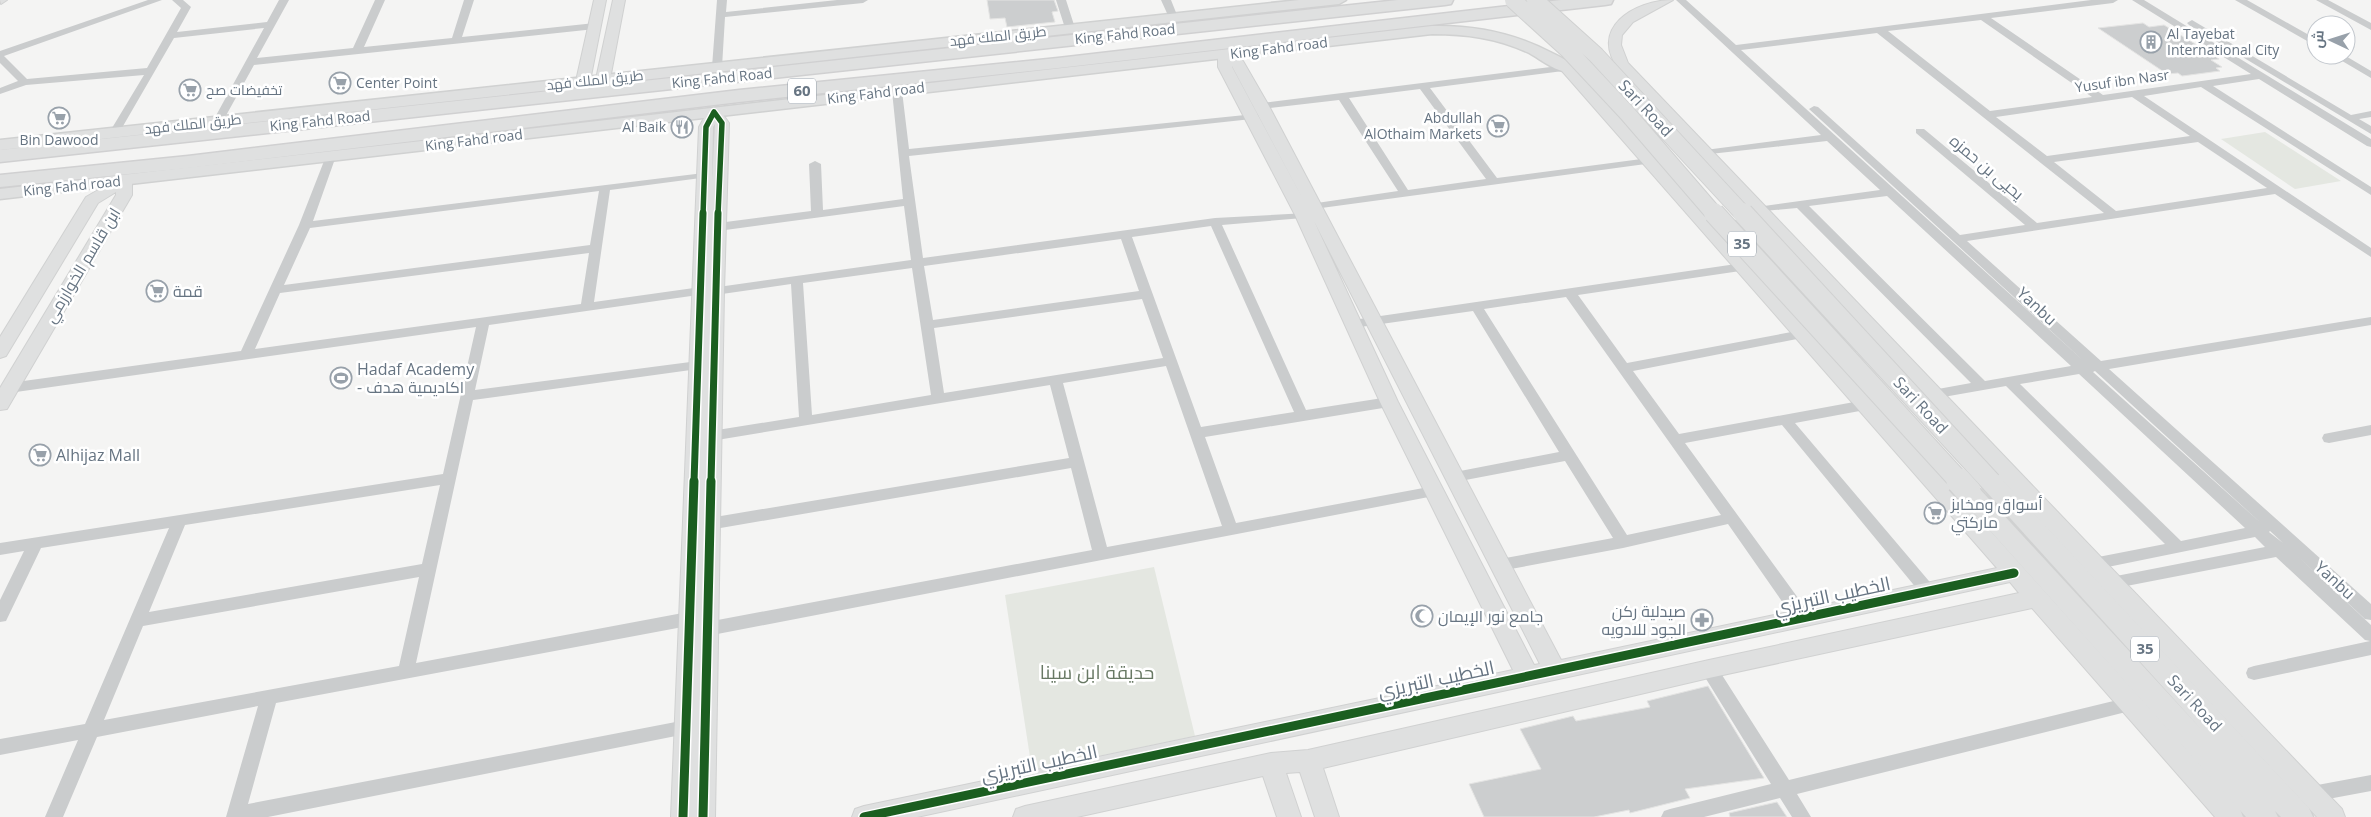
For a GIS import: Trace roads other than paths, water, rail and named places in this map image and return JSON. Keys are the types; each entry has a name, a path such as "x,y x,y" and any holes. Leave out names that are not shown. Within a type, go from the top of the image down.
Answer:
{"highway":[{"name":"King Fahd Road","path":"0,156 223,126 816,68 1445,0"},
{"name":"King Fahd Road","path":"0,181 188,162 739,96 1058,63 1605,0"},
{"path":"1211,15 1381,7"},
{"path":"1202,47 1386,35"},
{"path":"739,96 693,98 537,114 522,112 524,108 535,104 758,77 816,68"},
{"path":"188,162 301,140 482,120 497,116 499,112 469,111 223,126"},
{"path":"350,143 606,125"}],"main road":[{"name":"طريق الملك فهد","path":"0,145 114,133 223,126 583,81 1070,28 1174,20 1340,0"},
{"name":"Sari Road","path":"1513,0 1568,50 1626,112 1712,211 2264,817"},
{"name":"Sari Road","path":"1535,0 1596,55 1637,98 2299,817"},
{"name":"King Fahd road","path":"0,194 1451,29 1489,33 1525,44 1567,68"},
{"name":"King Fahd Road","path":"810,101 1058,63"}],"street":[{"path":"0,54 157,0"},
{"path":"114,133 152,70 186,7 177,0"},
{"path":"223,126 250,62 284,0"},
{"path":"357,51 380,0"},
{"path":"457,40 470,0"},
{"path":"583,81 600,0"},
{"path":"603,79 619,0"},
{"path":"717,67 722,0"},
{"path":"721,14 863,0"},
{"path":"1061,0 1070,28"},
{"path":"1166,0 1174,20"},
{"path":"1667,0 1649,6 1623,23 1615,36 1614,46 1617,57 1631,75 2333,817"},
{"name":"Yanbu","path":"1682,0 1740,48 1957,239 2371,614"},
{"name":"Yanbu","path":"1693,0 1830,137 2371,636"},
{"path":"1740,48 2113,0"},
{"path":"2137,0 2371,144"},
{"path":"2154,0 2371,131"},
{"path":"2240,0 2306,37"},
{"path":"2321,0 2348,15"},
{"path":"2356,19 2371,16"},
{"path":"1983,17 2100,98"},
{"path":"2356,20 2371,27"},
{"path":"170,36 271,24"},
{"path":"250,62 595,26"},
{"path":"1880,30 2114,215"},
{"path":"1225,54 1225,67 1259,112 1308,211 1353,324 1389,402 1528,676"},
{"path":"0,58 25,82"},
{"path":"2354,65 2371,75"},
{"path":"904,153 1259,112 1342,96 1567,68 2231,817"},
{"path":"0,91 25,82 152,70"},
{"name":"Yusuf ibn Nasr","path":"1987,114 2260,76"},
{"path":"2203,84 2371,192"},
{"path":"1422,85 1494,182"},
{"path":"897,91 909,202 938,400"},
{"path":"2134,94 2368,248"},
{"path":"1342,96 1405,194"},
{"path":"683,817 688,619 698,365 718,227 706,127 714,112"},
{"path":"2350,118 2371,114"},
{"name":"يحيى بن حمزه","path":"1920,131 2034,227"},
{"path":"1705,153 1830,137"},
{"path":"2045,160 2200,138"},
{"path":"246,353 305,225 331,156"},
{"path":"9,388 246,353 483,323 1125,234 1308,211 1405,194 1649,161"},
{"path":"815,164 817,215"},
{"path":"305,225 713,173"},
{"path":"703,817 711,436 708,291 713,173"},
{"name":"ابن قاسم الخوارزمي","path":"0,352 92,200 124,180"},
{"name":"ابن قاسم الخوارزمي","path":"0,404 124,196 124,180"},
{"path":"587,308 605,187"},
{"path":"1957,239 2278,190"},
{"path":"1758,210 1889,192"},
{"path":"718,227 909,202"},
{"path":"1800,204 1982,386"},
{"path":"1308,211 1375,321 1555,670"},
{"path":"1215,222 1302,416"},
{"path":"1125,234 1231,530"},
{"path":"274,290 596,248"},
{"path":"1353,324 1743,267"},
{"path":"797,280 806,421"},
{"path":"1569,292 1803,618"},
{"path":"927,325 1146,294"},
{"path":"1476,306 1623,542"},
{"path":"1932,394 2371,321"},
{"path":"406,672 483,323"},
{"path":"1623,368 1802,334"},
{"path":"711,436 1170,361"},
{"path":"466,396 698,365"},
{"path":"1055,380 1100,554"},
{"path":"2009,381 2178,548"},
{"path":"1196,433 1389,402"},
{"path":"1676,440 1865,405"},
{"path":"1785,420 1928,591"},
{"path":"2329,438 2371,430"},
{"path":"1455,477 1570,455"},
{"path":"709,524 1077,462"},
{"path":"0,549 448,478"},
{"path":"707,629 1434,491"},
{"path":"1500,565 1623,542 1731,518"},
{"path":"54,817 180,520"},
{"path":"2093,564 2276,528"},
{"path":"0,616 36,543"},
{"path":"2111,583 2297,547"},
{"path":"137,621 429,568"},
{"name":"الخطيب التبريزي","path":"864,817 2014,573"},
{"path":"1025,817 1271,764 1308,761 1709,669 2037,598"},
{"path":"0,747 688,619"},
{"path":"2254,673 2371,648"},
{"path":"1709,669 1802,817"},
{"path":"269,697 235,816 686,727"},
{"path":"1670,817 2130,704"},
{"path":"1308,761 1327,817"},
{"path":"1271,764 1289,817"},
{"path":"2312,794 2371,783"}],"place":[{"name":"Al Tayebat International City","path":"2151,42"},
{"name":"Center Point","path":"340,83"},
{"name":"تخفيضات صح","path":"190,90"},
{"name":"Bin Dawood","path":"59,118"},
{"name":"Abdullah AlOthaim Markets","path":"1498,126"},
{"name":"Al Baik","path":"682,127"},
{"name":"قمة","path":"157,291"},
{"name":"Hadaf Academy - اكاديمية هدف","path":"341,378"},
{"name":"Alhijaz Mall","path":"40,455"},
{"name":"أسواق ومخابز ماركتي","path":"1935,513"},
{"name":"جامع نور الإيمان","path":"1422,616"},
{"name":"صيدلية ركن الجود للادويه","path":"1702,620"}],"park label":[{"name":"حديقة ابن سينا","path":"1097,672"}]}
